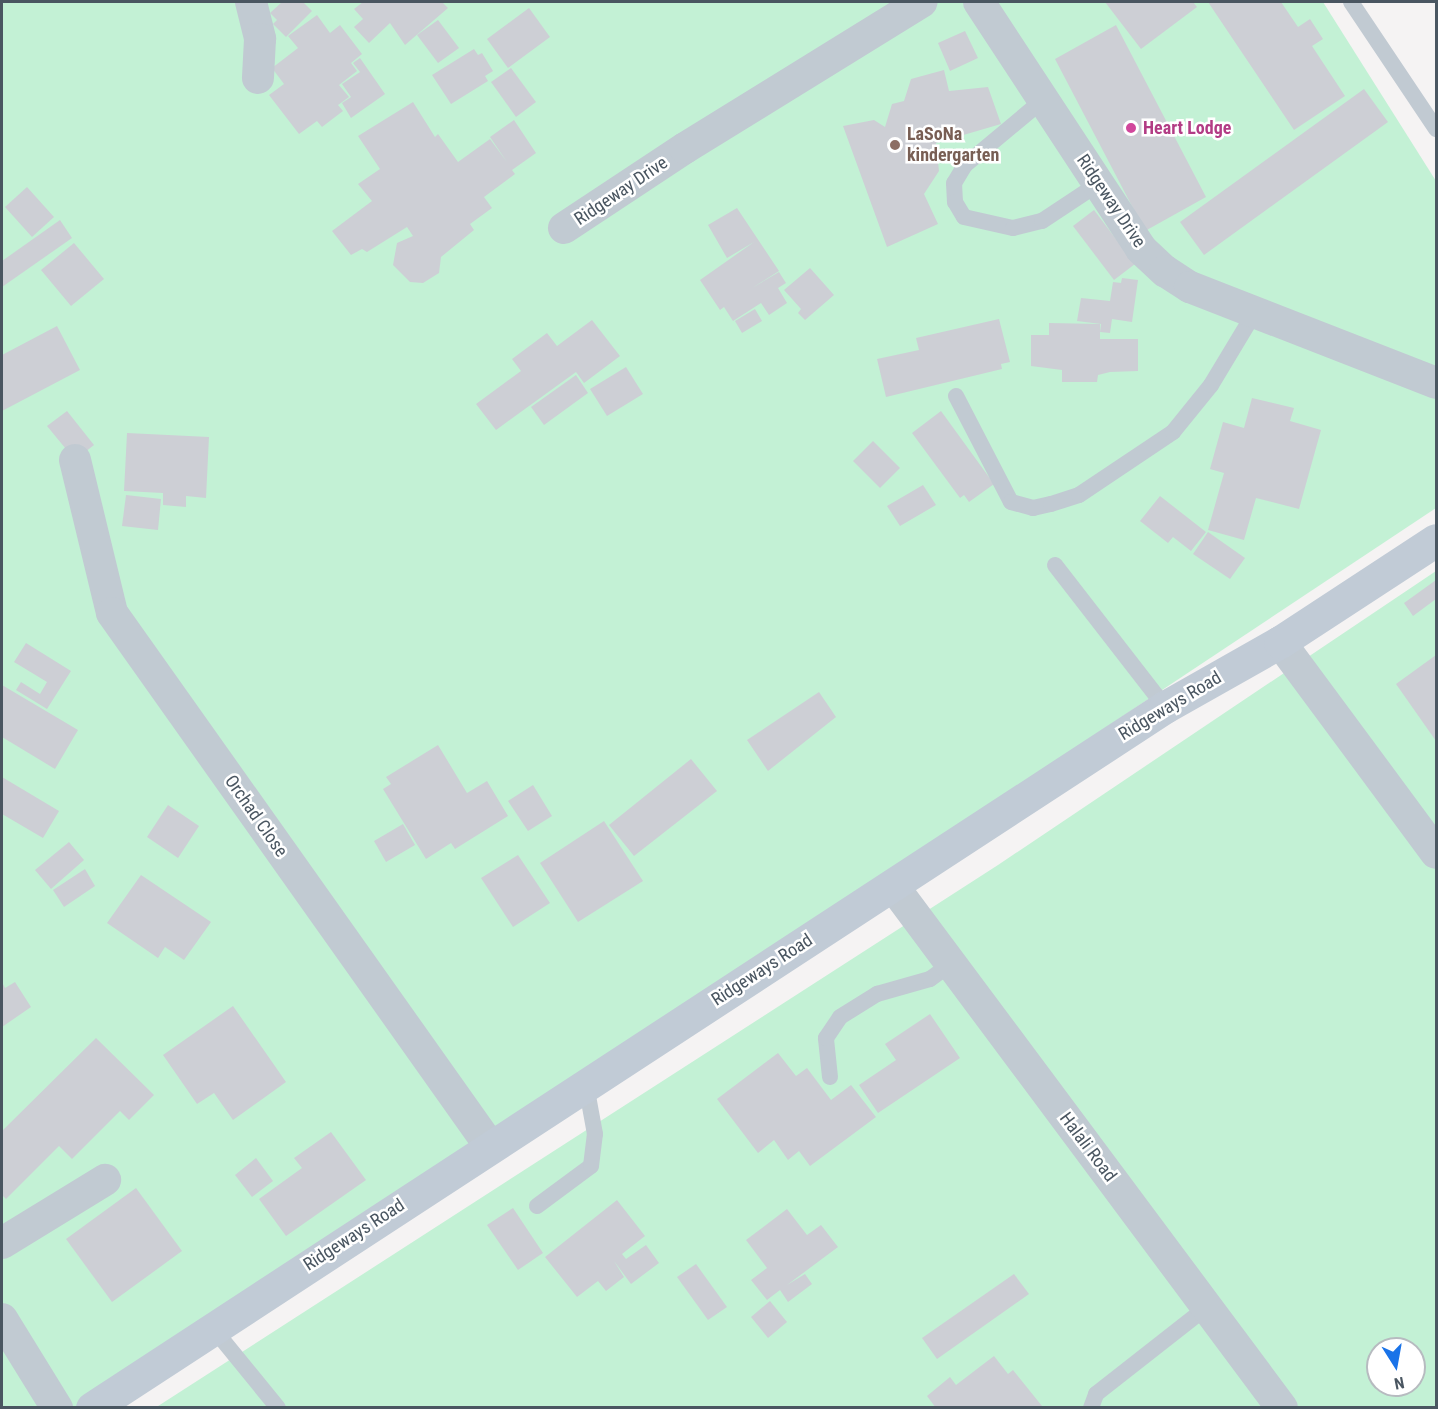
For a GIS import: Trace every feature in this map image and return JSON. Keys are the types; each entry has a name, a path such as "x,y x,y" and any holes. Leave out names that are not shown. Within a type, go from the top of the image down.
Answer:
{"street":[{"path":"251,2 260,39 258,78"},
{"name":"Ridgeway Drive","path":"564,228 685,148 921,2"},
{"name":"Ridgeway Drive","path":"979,2 1141,249 1165,271 1190,287 1437,383"},
{"name":"Orchad Close","path":"75,460 112,613 490,1146"},
{"name":"Ridgeways Road","path":"92,1407 1165,707 1280,642 1437,540"},
{"path":"1280,642 1437,853"},
{"name":"Halali Road","path":"893,886 1282,1407"},
{"path":"2,1243 105,1180"},
{"path":"2,1319 57,1407"}],"lane":[{"path":"1351,2 1437,129"},
{"path":"1043,100 965,165 954,183 954,202 964,217 1013,228 1042,221 1098,184"},
{"path":"956,396 1011,502 1033,508 1051,504 1079,495 1173,432 1211,385 1255,312"},
{"path":"1055,565 1165,707"},
{"path":"830,1077 826,1038 840,1017 877,994 930,980 951,964"},
{"path":"537,1206 591,1166 595,1134 586,1084"},
{"path":"1091,1407 1096,1394 1207,1307"},
{"path":"212,1327 278,1407"}],"green space":[{"path":"2,2 1323,2 1436,181 1436,508 83,1407 2,1408"},
{"path":"1436,571 1436,1407 155,1408 998,865"}],"building":[{"path":"282,2 303,2 312,11 286,37 273,24 277,20 270,13"},
{"path":"363,2 442,2 448,8 405,45 390,23 369,43 354,27 363,19 354,9"},
{"path":"1105,2 1193,2 1197,7 1141,49"},
{"path":"1208,2 1281,2 1298,27 1310,19 1323,39 1312,46 1345,96 1294,130"},
{"path":"529,8 550,37 508,68 487,39"},
{"path":"317,15 330,33 340,25 362,54 351,63 357,71 339,85 349,97 338,105 343,111 322,127 317,121 299,134 269,95 284,84 272,68 298,48 288,36"},
{"path":"438,20 459,48 438,63 417,35"},
{"name":"Heart Lodge","path":"1116,25 1206,197 1145,231 1055,59"},
{"path":"965,31 978,58 950,71 938,43"},
{"path":"474,49 478,55 482,53 493,71 485,76 488,81 451,104 432,75"},
{"path":"360,58 385,94 351,118 342,103 351,97 342,84 360,72 353,63"},
{"path":"511,68 536,102 516,117 491,82"},
{"path":"944,70 949,91 988,87 1001,124 936,143 939,171 924,194 938,224 887,247 843,126 874,120 885,127 892,104 904,101 911,79"},
{"path":"1364,89 1388,122 1204,255 1180,222"},
{"path":"413,102 435,137 438,134 458,162 490,139 507,162 490,137 514,120 536,153 512,170 515,174 484,197 492,208 470,224 474,230 441,257 439,273 423,283 410,282 393,265 397,243 413,236 407,227 367,252 362,249 351,255 332,231 372,201 358,184 380,169 358,136"},
{"path":"27,187 54,217 32,237 5,207"},
{"path":"737,208 779,271 752,288 779,272 786,283 778,288 787,303 769,315 761,303 733,321 724,307 720,310 700,280 754,242 727,258 708,225"},
{"path":"1094,210 1135,264 1114,280 1073,226"},
{"path":"60,220 72,238 2,287 2,261"},
{"path":"74,243 104,279 71,306 41,270"},
{"path":"810,268 834,295 805,320 798,313 801,309 784,290"},
{"path":"1122,278 1138,280 1132,322 1112,319 1110,333 1100,332 1101,324 1077,321 1081,298 1110,301 1113,282 1121,283"},
{"path":"755,309 762,321 742,333 735,321"},
{"path":"999,319 1010,362 1001,364 1002,369 886,397 877,359 919,350 916,338"},
{"path":"592,320 620,356 584,383 576,372 496,430 476,404 521,371 512,359 547,333 557,346"},
{"path":"1049,323 1100,324 1100,339 1138,339 1138,371 1098,375 1097,382 1062,382 1062,370 1031,366 1031,335 1049,335"},
{"path":"57,326 80,370 2,411 2,355"},
{"path":"626,367 643,394 607,416 590,389"},
{"path":"576,375 588,393 544,425 531,407"},
{"path":"1252,398 1294,408 1290,421 1321,430 1299,509 1256,498 1244,540 1208,530 1224,473 1210,469 1223,422 1244,428"},
{"path":"67,411 94,445 75,460 47,426"},
{"path":"941,411 994,484 969,502 964,495 960,498 912,433"},
{"path":"127,433 209,437 206,498 186,496 186,507 163,505 163,493 124,491"},
{"path":"873,441 900,468 880,488 853,461"},
{"path":"923,485 936,505 900,526 887,506"},
{"path":"126,495 161,499 158,530 122,526"},
{"path":"1160,496 1206,532 1191,551 1173,537 1168,543 1140,521"},
{"path":"1208,532 1245,558 1230,579 1193,554"},
{"path":"1436,580 1436,599 1413,616 1404,603"},
{"path":"26,643 71,671 47,709 16,690 21,682 40,694 47,682 14,662"},
{"path":"1436,655 1436,741 1396,684"},
{"path":"2,685 78,730 55,769 2,737"},
{"path":"819,692 836,717 768,771 747,740"},
{"path":"438,745 467,793 487,781 508,816 455,849 451,843 426,859 383,789 391,784 386,777"},
{"path":"691,759 717,791 634,856 609,825"},
{"path":"2,777 59,811 43,838 2,814"},
{"path":"533,785 552,816 528,831 508,801"},
{"path":"168,805 199,826 178,858 147,837"},
{"path":"604,821 643,881 578,922 540,863"},
{"path":"403,824 415,845 386,862 374,841"},
{"path":"69,842 84,860 51,889 35,870"},
{"path":"518,855 550,903 513,927 481,878"},
{"path":"85,869 95,886 64,907 53,890"},
{"path":"141,875 211,922 184,960 165,947 158,958 107,923"},
{"path":"2,982 5,988 15,982 31,1007 2,1027"},
{"path":"233,1006 286,1082 233,1120 214,1093 197,1104 163,1055"},
{"path":"930,1014 960,1058 878,1113 859,1085 896,1060 885,1044"},
{"path":"96,1038 154,1095 129,1120 120,1111 72,1159 59,1146 6,1199 2,1195 2,1131"},
{"path":"778,1053 796,1076 807,1068 831,1100 851,1085 876,1117 810,1166 799,1151 788,1160 774,1140 758,1153 717,1099"},
{"path":"331,1132 366,1180 286,1236 259,1199 302,1168 294,1158"},
{"path":"256,1158 273,1181 252,1197 235,1175"},
{"path":"136,1188 182,1251 112,1302 66,1239"},
{"path":"617,1200 645,1236 622,1254 626,1259 646,1245 659,1263 631,1284 614,1261 624,1277 606,1291 598,1281 577,1297 545,1257"},
{"path":"513,1208 543,1253 518,1270 487,1225"},
{"path":"787,1209 807,1235 821,1225 838,1247 787,1285 805,1274 812,1284 788,1302 780,1290 767,1300 751,1280 767,1268 746,1240"},
{"path":"696,1264 727,1307 708,1320 677,1277"},
{"path":"1014,1274 1029,1294 937,1359 922,1338"},
{"path":"770,1301 787,1322 768,1338 751,1317"},
{"path":"994,1356 1008,1374 1013,1370 1042,1406 936,1408 927,1396 950,1377 956,1385"}],"place":[{"name":"Heart Lodge","path":"1131,128"},
{"name":"LaSoNa kindergarten","path":"895,145"}]}
